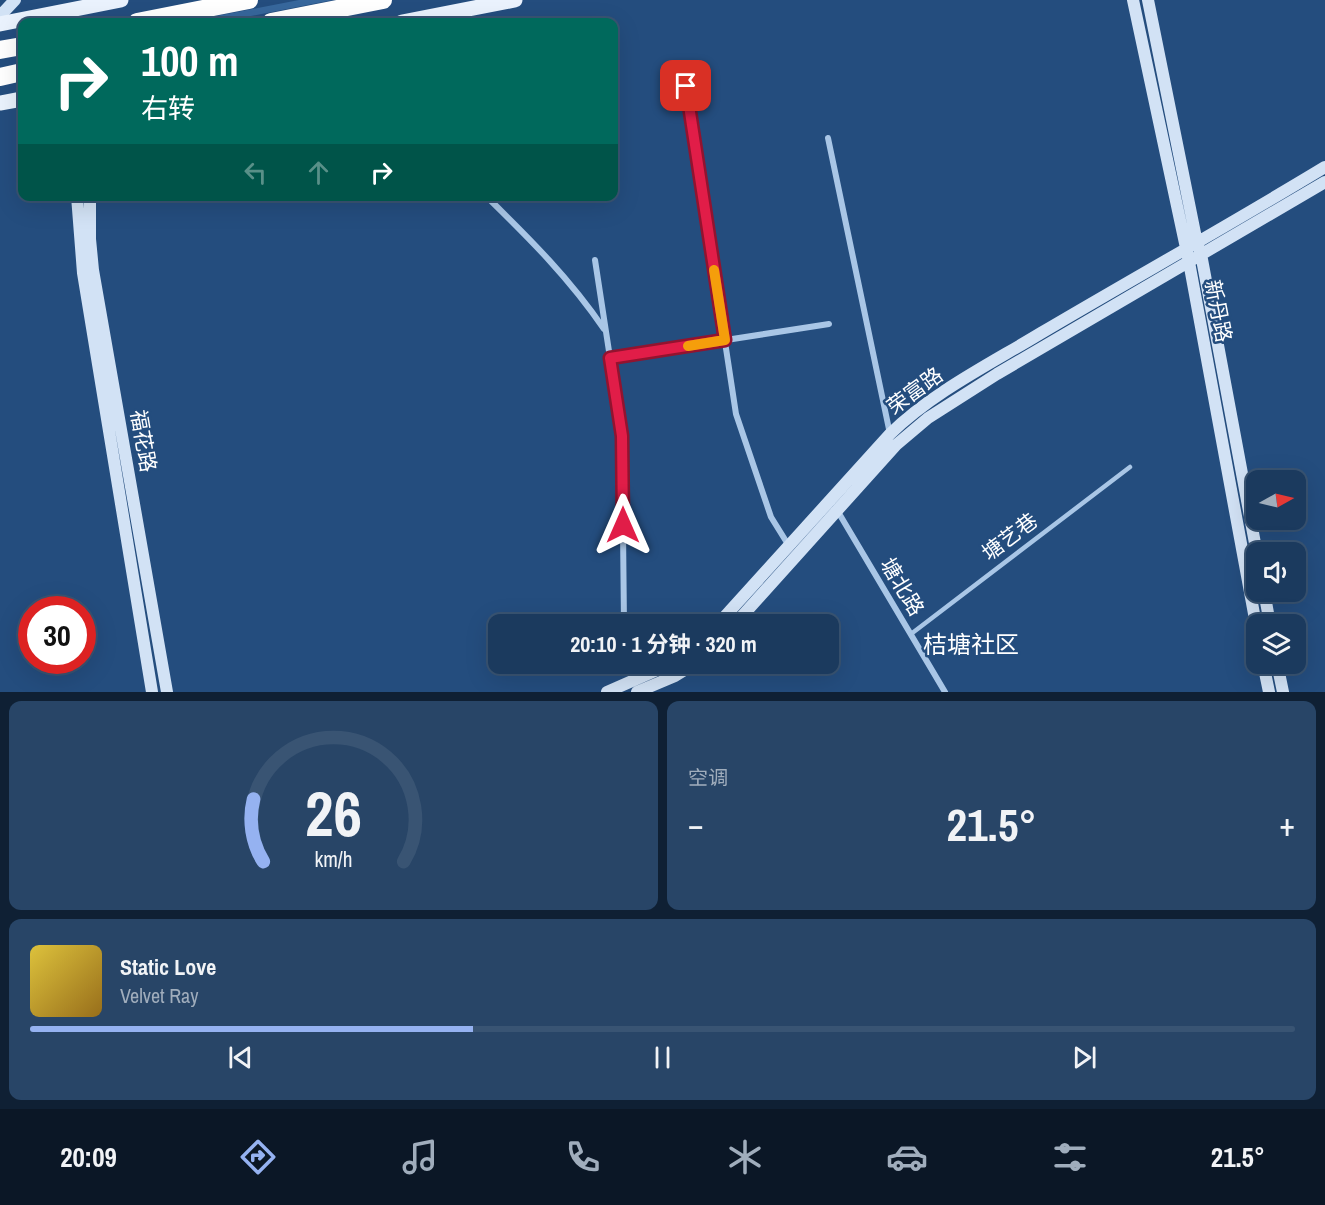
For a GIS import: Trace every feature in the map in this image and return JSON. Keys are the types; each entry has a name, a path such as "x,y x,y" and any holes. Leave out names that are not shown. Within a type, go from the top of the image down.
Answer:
{"highway":[{"path":"157,18 249,0"},
{"path":"291,18 383,0"},
{"path":"0,50 18,47"},
{"path":"0,77 18,73"}],"main road":[{"path":"30,18 122,0"},
{"path":"423,18 515,0"},
{"path":"0,24 18,20"},
{"path":"2,103 18,100"}],"street":[{"path":"0,16 15,0"},
{"name":"新丹路","path":"1133,0 1187,256 1254,614"},
{"name":"新丹路","path":"1148,0 1199,249 1255,542"},
{"path":"686,86 740,429 771,517 780,535 789,546"},
{"path":"2,103 18,107"},
{"path":"828,138 890,434"},
{"path":"1199,249 1325,167"},
{"path":"1187,256 1325,182"},
{"name":"福花路","path":"77,201 83,273 152,692"},
{"name":"福花路","path":"90,201 93,270 167,692"},
{"path":"491,201 549,258 579,293 606,332"},
{"name":"荣富路","path":"743,614 890,434 920,407 991,363 1187,256"},
{"name":"荣富路","path":"727,614 789,546 896,445 928,418 1187,256"},
{"path":"595,260 622,436 624,614"},
{"path":"610,358 829,324"},
{"name":"塘北路","path":"834,505 945,692"},
{"path":"640,688 658,674"},
{"path":"607,692 640,688 678,674"},
{"path":"1265,674 1269,692"},
{"path":"1279,674 1283,692"}],"lane":[{"name":"塘艺巷","path":"911,634 1130,467"}],"shaded area":[{"path":"299,0 333,0 241,18 207,18"}],"slow traffic":[{"path":"688,346 725,340 714,270"}],"district":[{"name":"桔塘社区","path":"971,645"}],"route":[{"path":"623,525 622,436 610,358 725,340 686,86"}]}
